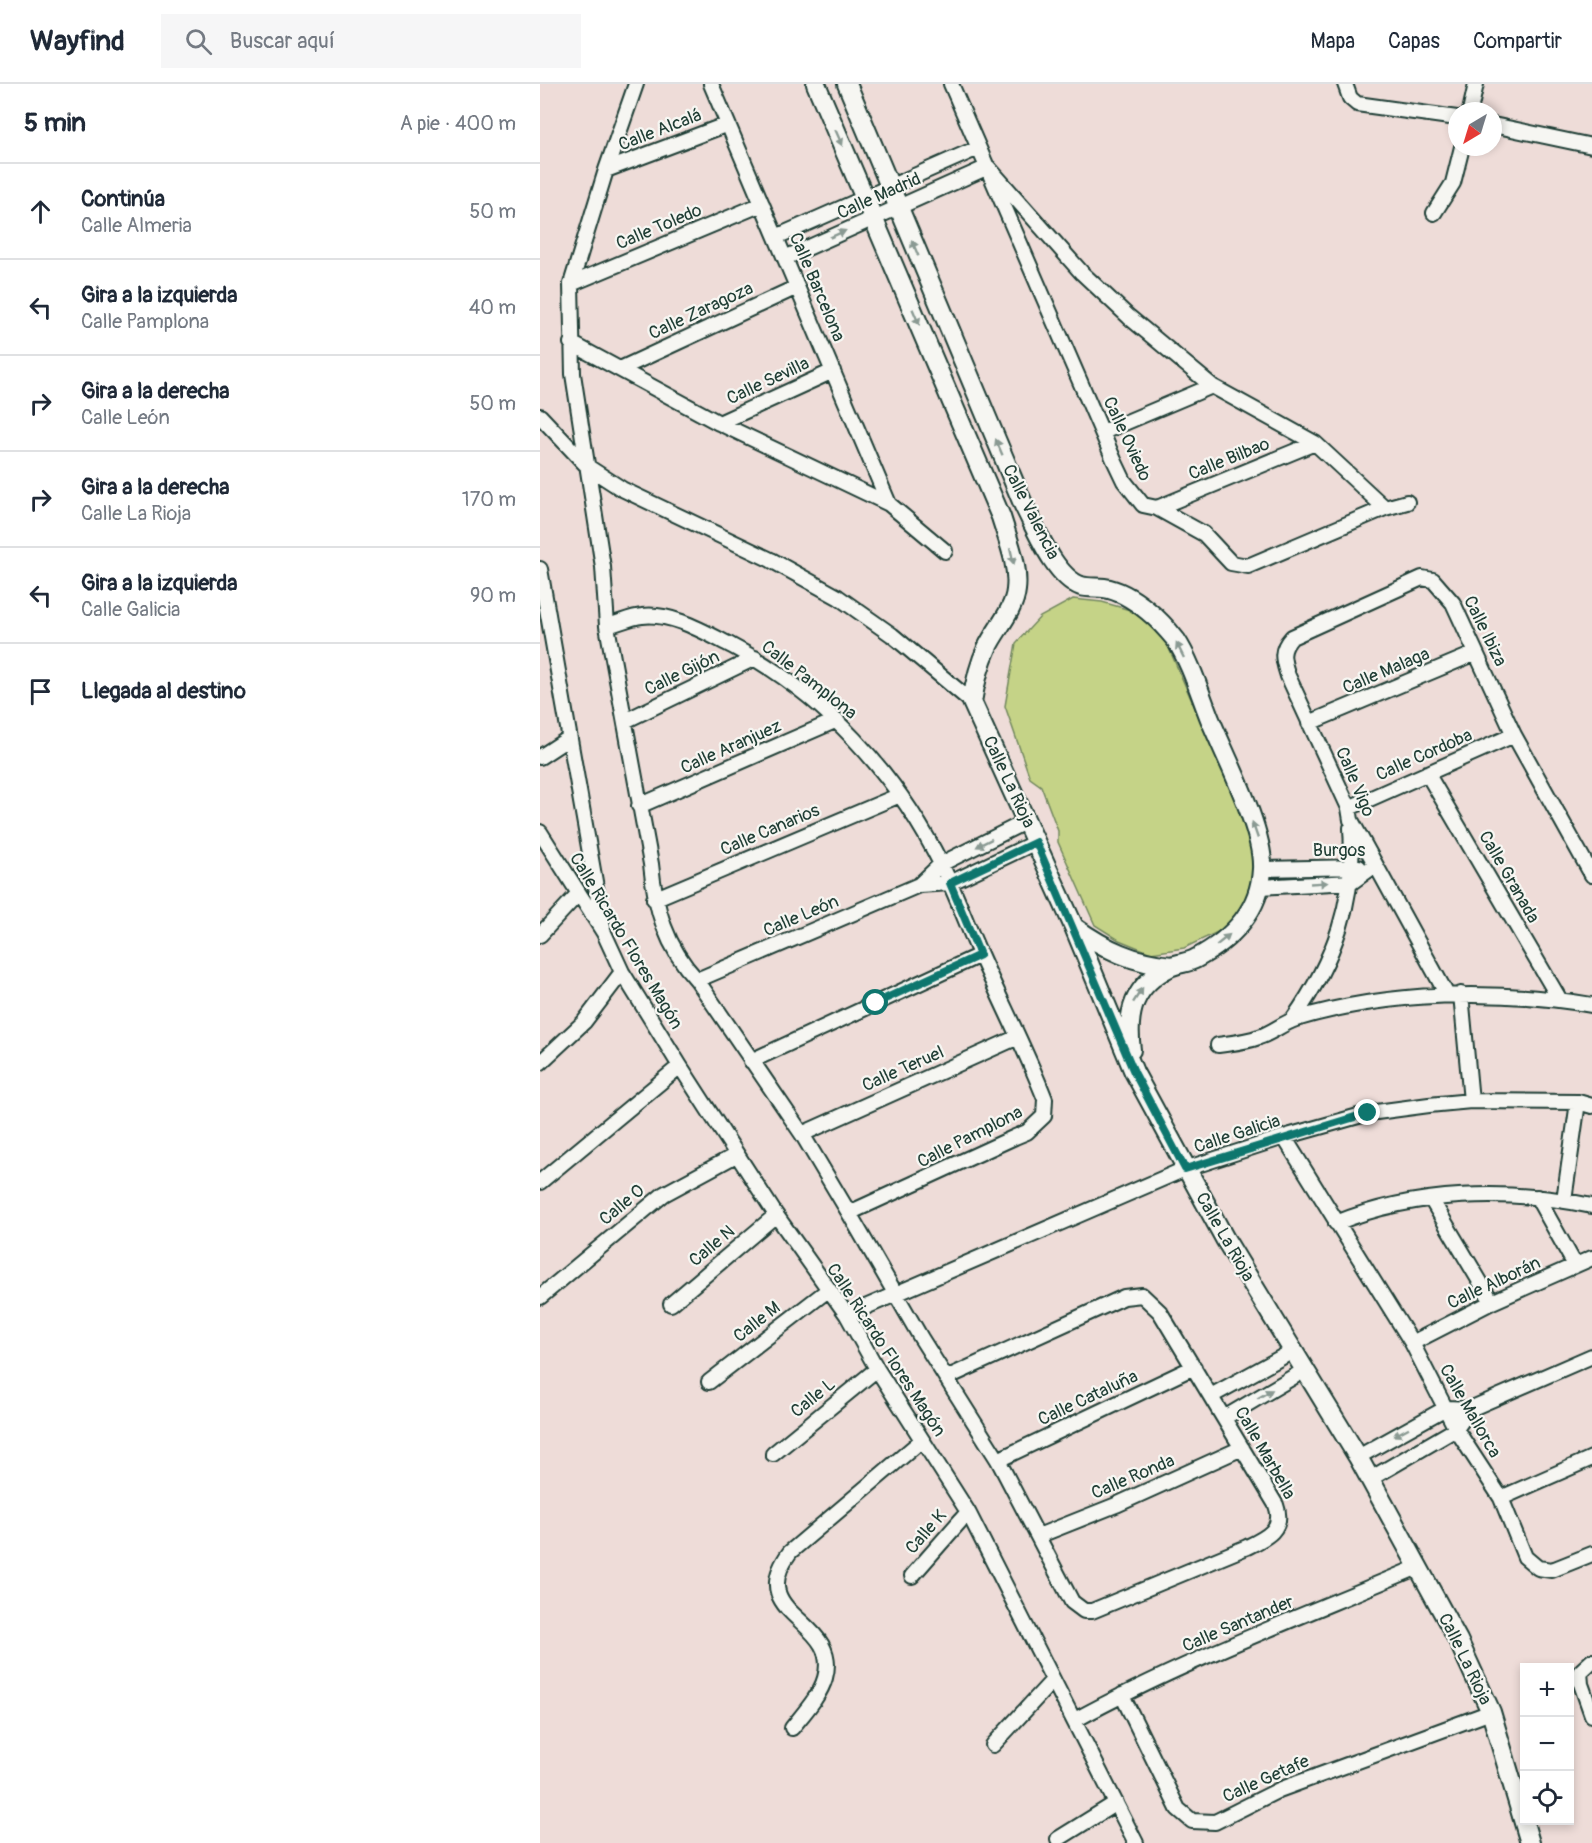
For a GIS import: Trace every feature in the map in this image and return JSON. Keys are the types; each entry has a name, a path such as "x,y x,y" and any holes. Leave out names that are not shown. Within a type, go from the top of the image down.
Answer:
{"street":[{"path":"636,84 606,170 571,284 571,343 573,374 603,567 608,626 651,864 654,899 668,939 682,963 697,980 802,1134 849,1213"},
{"name":"Calle Barcelona","path":"711,84 889,504"},
{"name":"Calle Valencia","path":"816,84 1001,517 1014,560 1016,591 1001,624 987,646 977,673 972,702"},
{"name":"Calle Valencia","path":"847,84 1024,506 1045,548 1065,574 1080,586 1106,588 1126,596 1148,610 1177,642 1253,824 1262,851 1262,878"},
{"name":"Calle Oviedo","path":"951,84 1124,481 1135,498 1143,505 1157,508 1204,534 1231,563 1248,566 1385,508 1407,502"},
{"path":"1345,84 1350,98 1365,106 1448,117"},
{"path":"1472,102 1476,84"},
{"name":"Calle Alcalá","path":"606,170 728,124"},
{"path":"1502,127 1592,146"},
{"name":"Calle Madrid","path":"777,237 978,148"},
{"path":"1434,213 1454,183 1460,156"},
{"name":"Calle Madrid","path":"785,258 988,167"},
{"name":"Calle Oviedo","path":"988,167 1082,273 1129,317 1212,386 1315,443 1385,508"},
{"name":"Calle Toledo","path":"571,284 762,204"},
{"name":"Calle Zaragoza","path":"620,369 797,287"},
{"name":"Calle Barcelona","path":"571,343 719,423 889,504 945,551"},
{"name":"Calle Sevilla","path":"719,423 832,371"},
{"path":"1103,432 1212,386"},
{"name":"Calle La Rioja","path":"540,417 588,467 622,489 771,560 838,597 892,635 972,702 1074,927 1134,1072 1185,1169 1358,1457 1458,1640 1491,1712 1530,1843"},
{"name":"Calle Bilbao","path":"1157,508 1315,443"},
{"path":"1001,517 1024,506"},
{"path":"540,569 603,933"},
{"name":"Calle Ibiza","path":"1288,676 1282,649 1292,637 1422,578 1433,580 1453,603 1514,735 1592,875"},
{"name":"Calle Pamplona","path":"608,626 642,616 659,616 711,635 755,658 837,720 900,795 941,864 1045,1099 1044,1116 1027,1132 849,1213"},
{"name":"Calle Malaga","path":"1309,723 1476,653"},
{"name":"Calle Gijón","path":"625,722 755,658"},
{"name":"Calle Vigo","path":"1288,676 1374,866 1446,993"},
{"name":"Calle Aranjuez","path":"639,806 837,720"},
{"name":"Calle Cordoba","path":"1350,814 1427,773 1514,735"},
{"path":"540,757 569,738"},
{"name":"Calle Granada","path":"1427,773 1560,1000"},
{"name":"Calle Canarios","path":"654,899 900,795"},
{"path":"1293,1019 1312,993 1338,938 1352,875 1350,814"},
{"name":"Calle León","path":"919,885 941,864 1027,821"},
{"name":"Calle Ricardo Flores Magón","path":"540,831 603,933 622,972 680,1066 776,1215 847,1315 877,1369 968,1512 1136,1843"},
{"name":"Calle León","path":"697,980 919,885 950,883 1036,842"},
{"name":"Burgos","path":"1262,878 1352,875 1374,866"},
{"path":"1134,1072 1128,1024 1132,1004 1149,980 1172,966 1193,960 1227,938 1255,903 1262,878"},
{"path":"540,935 578,894"},
{"path":"1074,927 1123,956 1138,962 1172,966"},
{"path":"751,1061 980,955"},
{"path":"540,1063 584,1022 622,972"},
{"path":"1218,1045 1259,1037 1293,1019 1332,1010 1446,993 1560,1000 1592,1005"},
{"path":"1461,993 1471,1101"},
{"name":"Calle Teruel","path":"802,1134 1018,1037"},
{"path":"540,1182 680,1066"},
{"name":"Calle Galicia","path":"847,1315 1185,1169 1368,1113 1471,1101 1578,1102 1592,1106"},
{"path":"1563,1200 1578,1102"},
{"name":"Calle Mallorca","path":"1284,1137 1412,1343 1456,1429 1501,1498 1525,1557 1532,1564 1544,1570 1552,1570 1592,1554"},
{"name":"Calle O","path":"540,1298 664,1194 736,1155"},
{"path":"1336,1223 1362,1213 1431,1199 1463,1196 1537,1197 1592,1206"},
{"path":"1537,1197 1575,1264"},
{"path":"1431,1199 1492,1302"},
{"name":"Calle Marbella","path":"849,1213 895,1294 946,1378 998,1460 1072,1602 1084,1611 1092,1611 1247,1547 1273,1531 1280,1516 1161,1312 1148,1299 1133,1294 1041,1333 946,1378"},
{"name":"Calle N","path":"671,1304 776,1215"},
{"name":"Calle Alborán","path":"1412,1343 1492,1302 1592,1257"},
{"name":"Calle M","path":"709,1382 828,1290"},
{"path":"1211,1396 1293,1351"},
{"path":"1358,1457 1446,1408 1470,1409 1592,1356"},
{"name":"Calle Cataluña","path":"998,1460 1194,1367"},
{"name":"Calle L","path":"773,1454 877,1369"},
{"path":"1224,1418 1305,1370"},
{"path":"1370,1479 1456,1429 1470,1409"},
{"path":"792,1728 825,1679 826,1666 819,1642 777,1594 775,1583 777,1572 790,1552 922,1440"},
{"name":"Calle Ronda","path":"1038,1536 1116,1505 1242,1448"},
{"path":"1501,1498 1592,1458"},
{"name":"Calle K","path":"912,1576 968,1512"},
{"name":"Calle Santander","path":"1075,1720 1122,1695 1418,1567"},
{"path":"1592,1661 1580,1672 1581,1684 1592,1715"},
{"path":"993,1745 1053,1680"},
{"name":"Calle Getafe","path":"1122,1695 1178,1809 1184,1817 1203,1823 1215,1822 1279,1790 1491,1712"},
{"path":"1058,1839 1116,1803"}],"green space":[{"path":"1073,599 1102,602 1137,612 1164,637 1259,855 1254,898 1226,928 1184,948 1151,953 1119,940 1095,925 1058,842 1058,831 1041,786 1030,778 1005,706 1016,643 1040,617"}],"route":[{"path":"876,1003 980,955 950,883 1036,842 1134,1072 1185,1169 1368,1113"}]}
